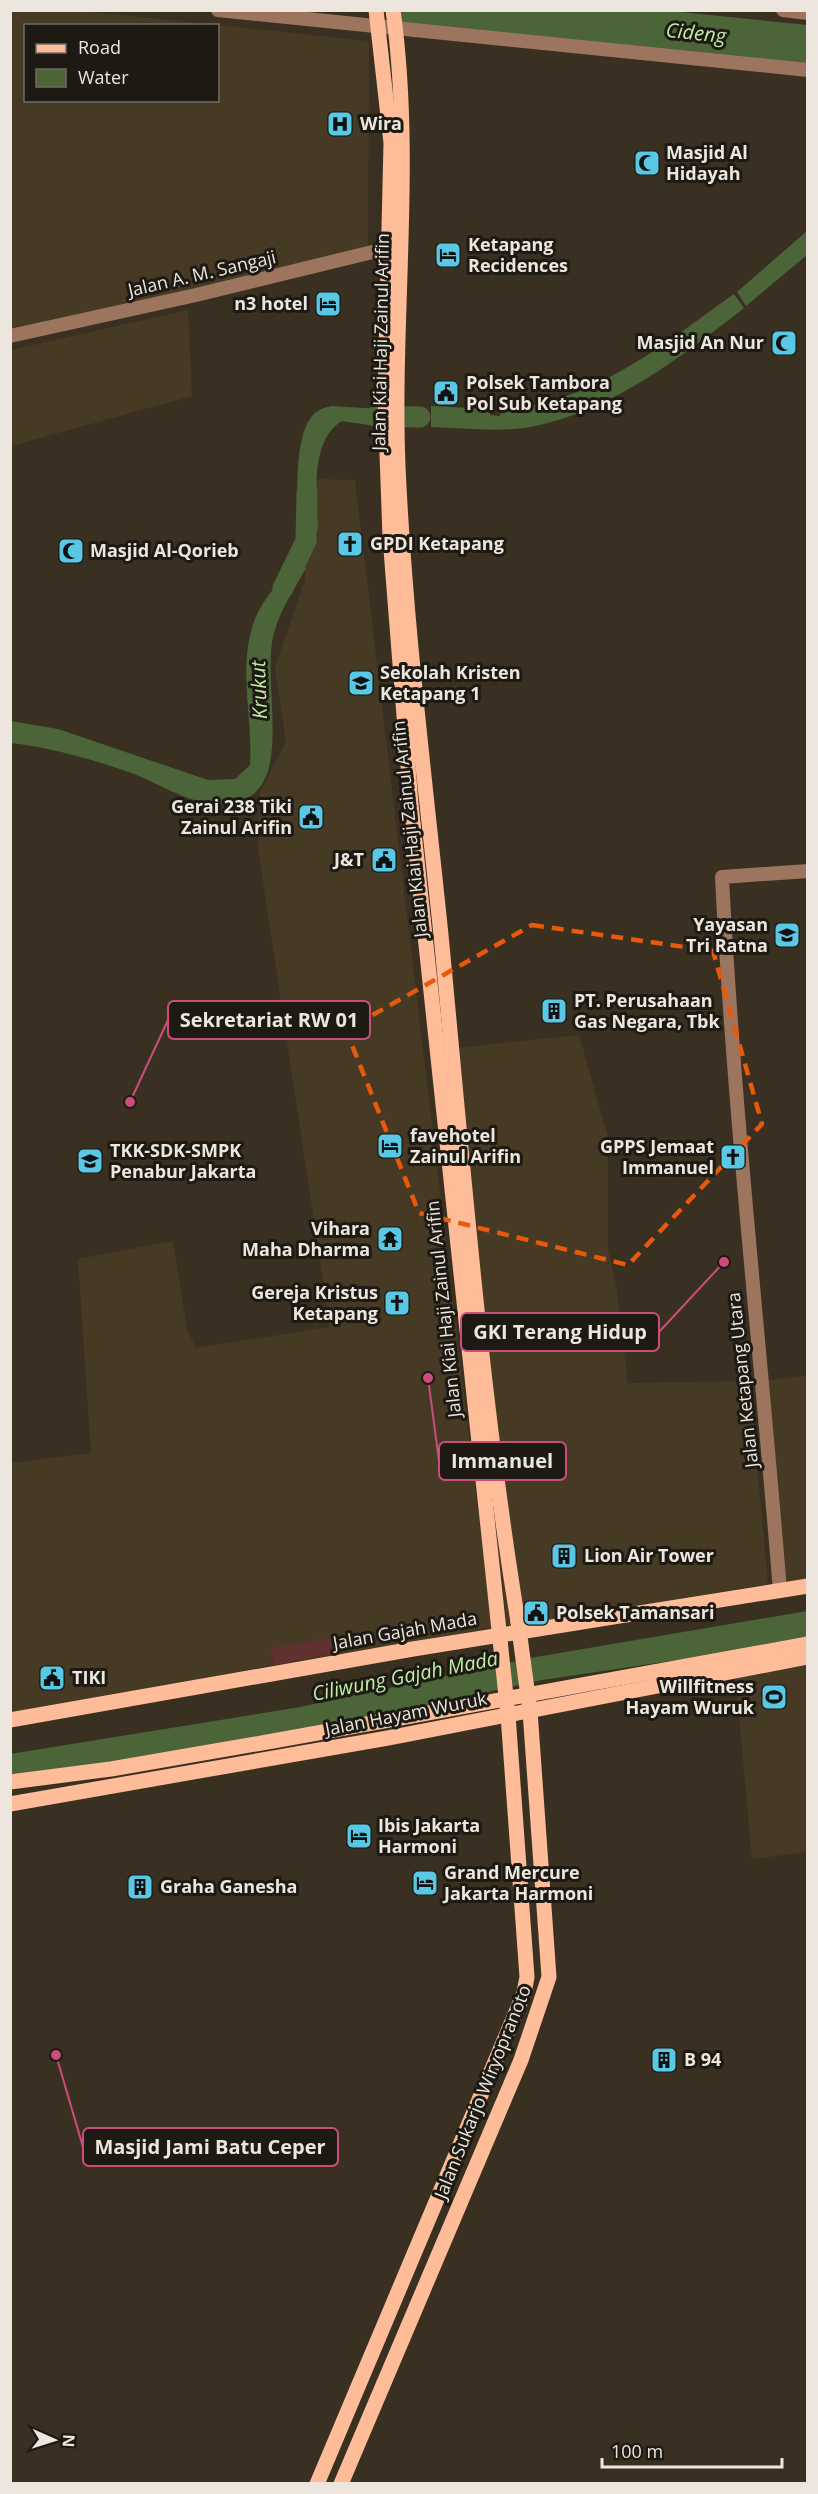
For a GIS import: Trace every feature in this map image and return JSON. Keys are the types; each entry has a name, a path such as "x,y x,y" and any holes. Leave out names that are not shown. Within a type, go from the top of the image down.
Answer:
{"main road":[{"path":"377,20 391,143 396,246"},
{"name":"Jalan Kiai Haji Zainul Arifin","path":"395,21 404,175 396,246 392,398 392,561 411,804 435,957 460,1209 497,1635"},
{"name":"Jalan Kiai Haji Zainul Arifin","path":"460,1209 505,1547 523,1628"},
{"path":"488,1549 505,1547"},
{"name":"Jalan Gajah Mada","path":"10,1720 497,1635 523,1628 807,1586"},
{"name":"Jalan Sukarjo Wiryopranoto","path":"341,2484 521,2060 549,1977 530,1711 522,1658 523,1628"},
{"name":"Jalan Sukarjo Wiryopranoto","path":"317,2484 524,1993 526,1977 508,1715 497,1635"},
{"name":"Jalan Hayam Wuruk","path":"10,1782 111,1768 527,1691 807,1644"},
{"name":"Jalan Hayam Wuruk","path":"10,1804 530,1711 807,1657"},
{"path":"520,1878 542,1876"},
{"path":"459,2149 460,2154 470,2159 479,2155"},
{"path":"448,2174 462,2175 467,2183"}],"street":[{"path":"218,10 395,21 807,70"},
{"path":"783,10 807,13"},
{"name":"Jalan A. M. Sangaji","path":"10,336 196,295 396,246"},
{"name":"Jalan Ketapang Utara","path":"780,1591 763,1382 735,1102 722,877 807,871"}],"highlighted area":[{"path":"532,925 713,951 762,1124 628,1265 419,1213 346,1030"}],"shaded area":[{"path":"10,11 83,11 207,24 24,24 24,102 219,102 219,25 369,41 368,248 11,336"},
{"path":"188,310 192,396 11,446 11,350"},
{"path":"306,479 355,480 492,1628 240,1671 25,1718 11,1719 11,1463 91,1453 78,1259 173,1241 187,1330 196,1348 330,1327 258,848 260,792 286,742 275,667 305,580"},
{"path":"579,1035 608,1137 608,1249 616,1286 628,1383 749,1381 768,1584 507,1627 447,1049"},
{"path":"807,1376 807,1579 782,1584 763,1381"},
{"path":"341,1636 342,1651 274,1665 271,1648"},
{"path":"807,1660 807,1852 752,1859 735,1671"}],"water":[{"name":"Cideng","path":"661,10 807,25 807,64 400,24 399,11"},
{"path":"807,231 807,255 746,306 737,292"},
{"path":"734,294 744,308 646,379 591,408 563,419 522,428 483,430 431,427 431,406 490,409 490,415 500,416 501,409 567,396 597,384 653,352"},
{"path":"332,406 380,409 382,427 342,421 331,430 324,442 317,471 318,530 298,516 299,460 301,444 310,419 320,410"},
{"path":"292,561 306,568 284,608 274,633 271,658 272,748 267,774 255,793 233,803 198,801 104,764 58,751 11,743 11,721 58,729 208,780 235,779 250,765 246,673 250,637 259,611"},
{"path":"807,1611 807,1641 542,1680 306,1732 11,1778 10,1754 300,1707 536,1657"}],"waterway":[{"name":"Krukut","path":"376,416 420,417"},
{"name":"Krukut","path":"283,588 306,541 307,492"}],"place":[{"name":"Wira","path":"340,124"},
{"name":"Masjid Al Hidayah","path":"647,163"},
{"name":"Ketapang Recidences","path":"448,255"},
{"name":"n3 hotel","path":"328,304"},
{"name":"Masjid An Nur","path":"784,343"},
{"name":"Polsek Tambora Pol Sub Ketapang","path":"446,393"},
{"name":"GPDI Ketapang","path":"350,544"},
{"name":"Masjid Al-Qorieb","path":"71,551"},
{"name":"Sekolah Kristen Ketapang 1","path":"361,683"},
{"name":"Gerai 238 Tiki Zainul Arifin","path":"311,817"},
{"name":"J&T","path":"384,860"},
{"name":"Yayasan Tri Ratna","path":"787,935"},
{"name":"PT. Perusahaan Gas Negara, Tbk","path":"554,1011"},
{"name":"Sekretariat RW 01","path":"130,1102"},
{"name":"favehotel Zainul Arifin","path":"390,1146"},
{"name":"GPPS Jemaat Immanuel","path":"733,1157"},
{"name":"TKK-SDK-SMPK Penabur Jakarta","path":"90,1161"},
{"name":"Vihara Maha Dharma","path":"390,1239"},
{"name":"GKI Terang Hidup","path":"724,1262"},
{"name":"Gereja Kristus Ketapang","path":"397,1303"},
{"name":"Immanuel","path":"428,1378"},
{"name":"Lion Air Tower","path":"564,1556"},
{"name":"Polsek Tamansari","path":"536,1613"},
{"name":"TIKI","path":"52,1678"},
{"name":"Willfitness Hayam Wuruk","path":"774,1697"},
{"name":"Ibis Jakarta Harmoni","path":"359,1836"},
{"name":"Grand Mercure Jakarta Harmoni","path":"425,1883"},
{"name":"Graha Ganesha","path":"140,1887"},
{"name":"Masjid Jami Batu Ceper","path":"56,2055"},
{"name":"B 94","path":"664,2060"}],"water label":[{"name":"Ciliwung Gajah Mada","path":"405,1676"}]}
